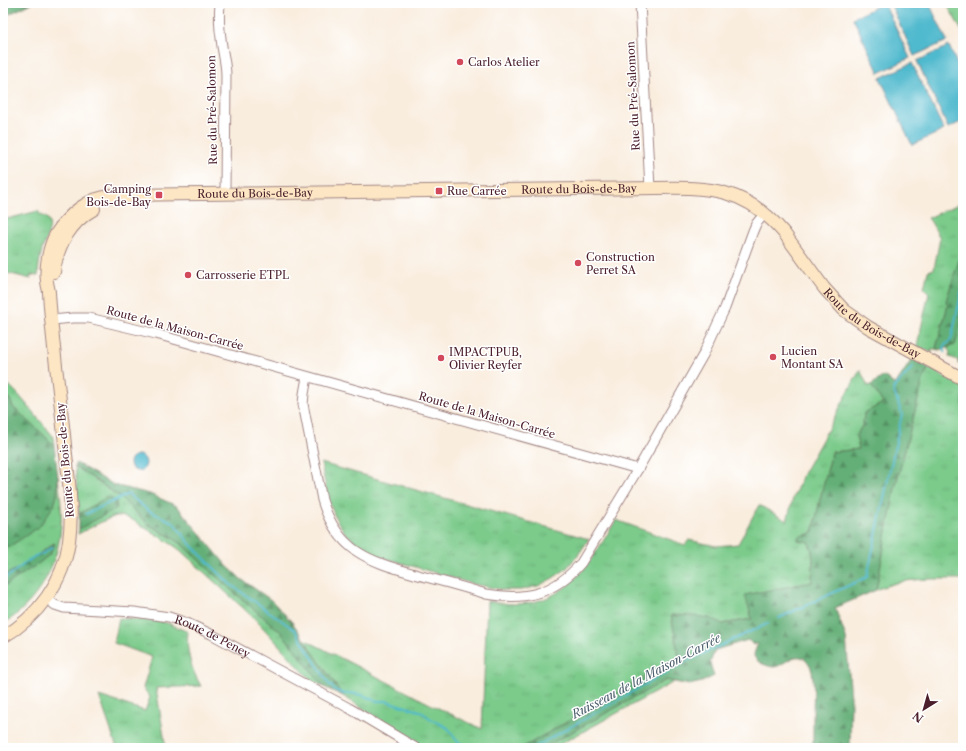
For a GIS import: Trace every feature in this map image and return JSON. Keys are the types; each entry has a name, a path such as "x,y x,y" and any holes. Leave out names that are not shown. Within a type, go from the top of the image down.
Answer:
{"main road":[{"name":"Route du Bois-de-Bay","path":"46,598 56,583 66,557 70,540 71,522 69,482 49,293 46,280 47,263 52,244 60,228 70,216 88,203 103,198 112,196 124,197 144,195 650,188 704,188 717,190 733,195 765,213 784,233 824,288 844,310 868,327 963,379"},
{"path":"3,637 12,632 32,615 46,598"}],"street":[{"name":"Rue du Pré-Salomon","path":"220,3 219,23 226,71 225,194"},
{"name":"Rue du Pré-Salomon","path":"640,3 650,188"},
{"path":"307,377 303,404 318,485 326,514 335,531 351,548 376,562 486,594 512,597 527,596 549,589 563,581 575,570 587,554 687,385 714,334 732,291 756,224 765,213"},
{"name":"Route de la Maison-Carrée","path":"52,320 81,318 104,321 162,335 638,469"},
{"name":"Route de Peney","path":"46,598 55,605 64,608 141,612 169,617 186,623 211,634 349,708 416,748"}],"green space":[{"path":"3,3 32,3 3,17"},
{"path":"946,3 963,3 963,33"},
{"path":"963,202 963,248 946,301 948,305 936,348 939,350 931,349 932,353 917,346 929,293 924,288 928,271 934,269 940,238 928,218"},
{"path":"38,211 48,219 50,227 41,253 38,276 32,275 30,276 31,279 3,272 3,220"},
{"path":"963,248 963,318 955,345 939,350 936,348 948,305 946,301"},
{"path":"963,318 963,346 958,364 958,360 949,357 950,352 947,348 955,345"},
{"path":"912,359 929,368 924,376 895,488 876,590 835,608 846,637 851,698 850,748 813,748 814,694 811,667 808,662 804,658 795,657 778,666 774,667 765,665 755,658 754,654 758,643 753,645 748,640 715,650 710,663 714,676 702,682 689,685 666,680 543,748 522,748 679,657 671,615 712,619 722,624 752,619 745,595 812,582 812,550 807,541 798,540 798,537 812,533 814,529 832,452 859,449 856,436 863,424 864,413 883,403 871,385 884,376 895,385"},
{"path":"929,368 963,387 963,579 929,579 908,581 876,590 895,488 924,376"},
{"path":"860,370 868,386 871,385 883,403 864,413 863,424 856,436 859,449 832,452 814,529 807,541 813,555 812,582 746,595 752,619 722,624 709,618 671,615 679,657 522,748 426,748 343,696 304,639 482,729 487,601 514,604 533,602 550,597 564,588 587,565 616,520 685,545 689,540 716,546 738,544 759,505 787,521 793,498 803,474"},
{"path":"3,379 17,393 53,436 54,445 13,407 3,391"},
{"path":"3,391 13,407 54,445 58,477 57,495 54,505 39,527 3,551"},
{"path":"76,463 114,485 150,494 177,506 227,566 241,579 271,600 292,622 343,696 324,687 281,632 231,590 179,542 148,524 120,497 75,466"},
{"path":"321,463 589,539 566,569 538,586 521,590 504,590 473,584 378,556 359,545 345,533 336,519 328,499"},
{"path":"75,466 120,497 148,524 179,542 231,590 281,632 324,687 309,678 256,620 173,545 131,519 120,516 109,519 78,534 79,529 117,508 107,497 79,514"},
{"path":"58,477 61,526 60,538 53,562 42,585 27,605 3,624 3,587 50,554 54,543 19,568 3,576 3,551 39,526 54,505 57,495"},
{"path":"107,497 116,501 117,508 79,529 79,514"},
{"path":"55,543 50,554 3,587 3,576 19,568"},
{"path":"119,618 160,621 188,632 188,653 201,686 156,688 166,748 117,748 99,696 145,711 150,697 143,688 152,657 114,643"},
{"path":"666,680 674,682 553,748 543,748"}],"water":[{"path":"884,3 910,58 879,73 853,18"},
{"path":"890,3 929,3 947,41 914,56"},
{"path":"949,46 963,77 963,121 948,128 917,61"},
{"path":"912,63 944,130 912,145 880,78"},
{"path":"138,455 145,460 146,463 141,470 138,471 131,466 130,463 135,456"}],"waterway":[{"name":"Ruisseau de la Maison-Carrée","path":"945,352 944,346 951,340 963,285"},
{"name":"Ruisseau de la Maison-Carrée","path":"779,618 867,577 902,414 893,389 913,367"},
{"path":"86,514 128,494 149,511 173,522 191,545 230,584 295,630 329,684 335,690 344,694 351,693 362,695 377,701 386,701 420,711 448,728 457,741 469,748"},
{"path":"3,580 35,556 44,553 52,547"},
{"name":"Ruisseau de la Maison-Carrée","path":"533,748 687,661 769,623"}],"place":[{"name":"Carlos Atelier","path":"460,62"},
{"name":"Rue Carrée","path":"439,191"},
{"name":"Camping Bois-de-Bay","path":"159,195"},
{"name":"Construction Perret SA","path":"578,263"},
{"name":"Carrosserie ETPL","path":"188,275"},
{"name":"Lucien Montant SA","path":"773,357"},
{"name":"IMPACTPUB, Olivier Reyfer","path":"441,358"}]}
